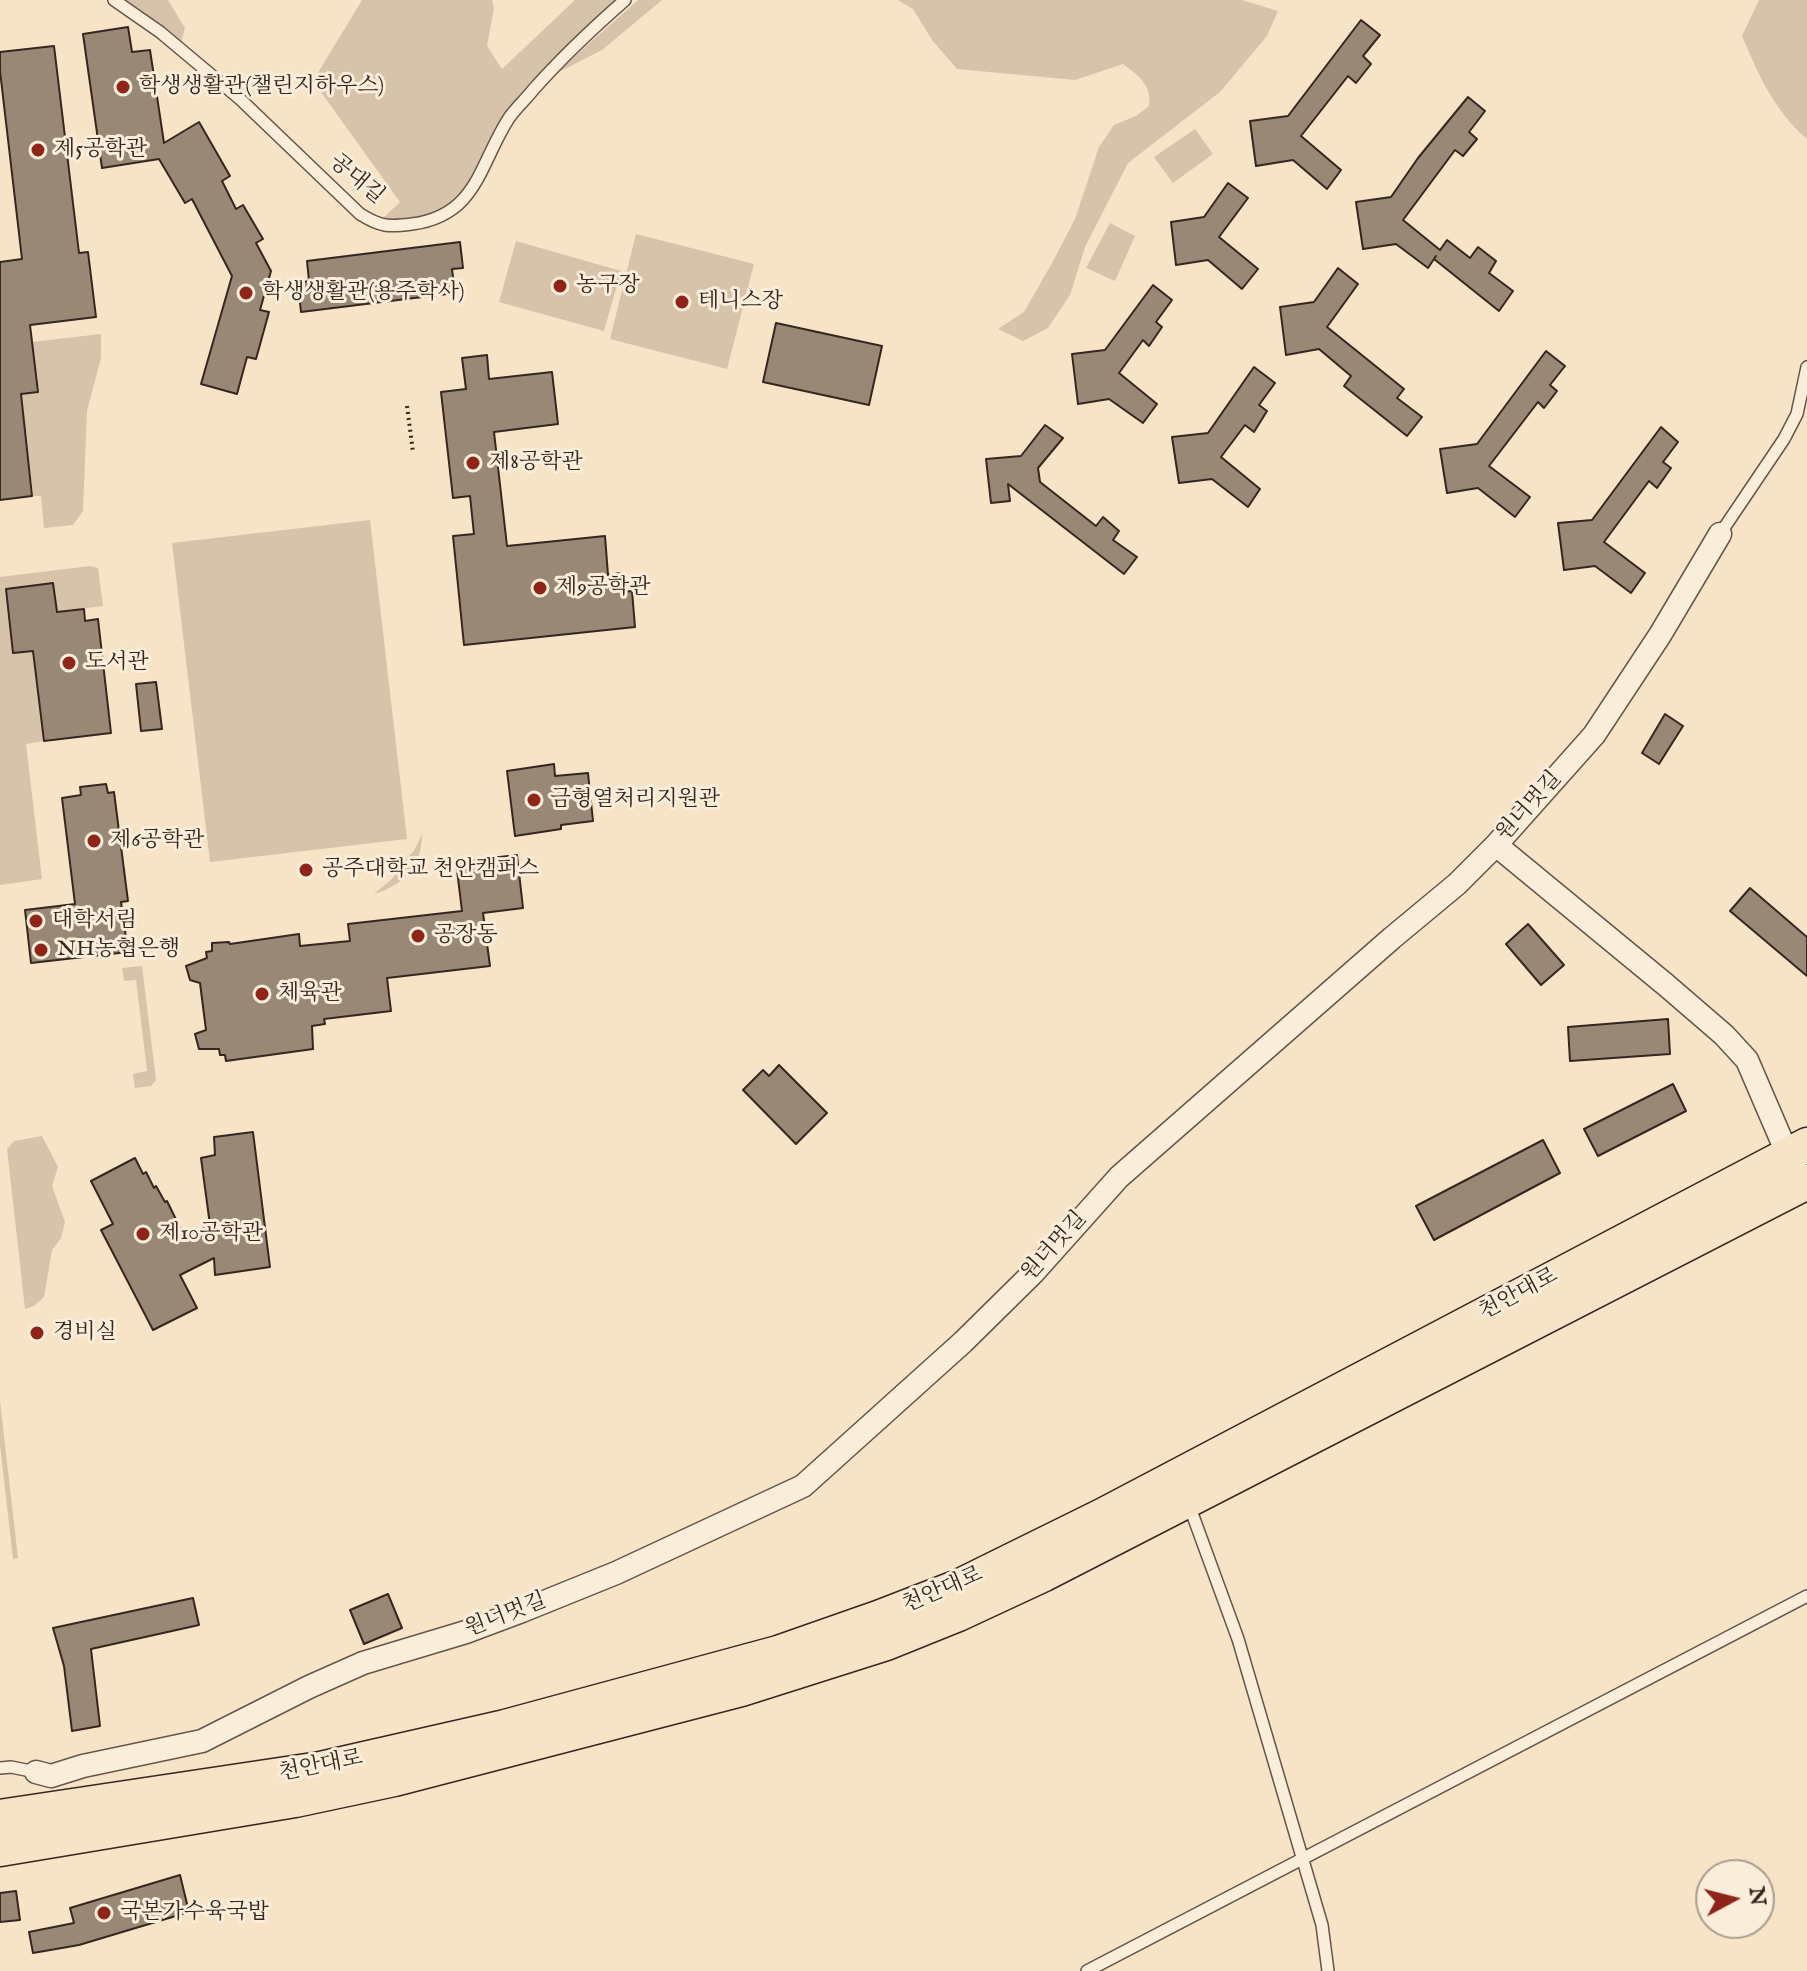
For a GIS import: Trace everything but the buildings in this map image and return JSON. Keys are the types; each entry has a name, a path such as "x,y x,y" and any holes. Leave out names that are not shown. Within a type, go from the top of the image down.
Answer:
{"main road":[{"name":"천안대로","path":"0,1849 338,1791 741,1689 886,1643 1044,1574 1188,1501 1801,1166"},
{"name":"천안대로","path":"0,1817 320,1769 505,1727 717,1670 778,1653 878,1618 958,1587 1801,1166"}],"street":[{"name":"원너멋길","path":"36,1772 51,1776 83,1766 202,1741 363,1663 466,1632 522,1611 616,1573 803,1486 963,1342 1034,1272 1119,1177 1457,884 1496,845 1594,735 1660,635 1720,534"},
{"path":"1496,845 1724,1035 1747,1060 1801,1166"}],"lane":[{"name":"공대길","path":"114,0 160,32 240,99 349,205 378,225 385,226 439,218 457,207 482,173 509,118 566,53 625,0"},
{"name":"원너멋길","path":"1720,534 1784,439 1797,414 1807,367"},
{"path":"1188,1501 1238,1639 1322,1925 1328,1971"},
{"path":"1087,1971 1807,1596"},
{"path":"0,1768 36,1772"}],"path":[{"path":"407,406 413,452"}],"shaded area":[{"path":"122,0 168,0 185,28 181,43"},
{"path":"362,0 492,0 494,8 487,46 502,69 575,0 615,0 516,101 457,198 441,210 424,217 379,222 400,202 313,81"},
{"path":"638,0 662,0 602,50 555,74"},
{"path":"898,0 1242,0 1278,11 1267,36 1220,92 1128,163 1085,247 1070,295 1048,328 1023,341 998,329 1024,312 1075,219 1099,147 1114,125 1136,116 1149,106 1148,92 1139,77 1123,64 1075,80 957,69 932,40 913,9"},
{"path":"1759,0 1807,0 1807,139 1777,105 1742,36"},
{"path":"1195,129 1213,154 1173,183 1154,157"},
{"path":"1110,223 1135,236 1115,281 1086,268"},
{"name":"테니스장","path":"636,234 754,264 727,369 610,339"},
{"name":"농구장","path":"516,241 621,271 604,331 499,302"},
{"path":"101,334 101,358 87,411 83,511 73,525 44,528 41,496 33,496 21,394 37,392 32,342"},
{"path":"370,520 407,839 210,862 172,543"},
{"path":"90,566 98,568 103,606 57,612 53,583 6,589 33,651 44,741 26,744 42,879 0,885 0,577"},
{"path":"422,834 419,856 409,873 394,885 374,894 394,877 395,871 414,851"},
{"path":"142,966 156,1080 151,1086 135,1088 133,1074 147,1071 136,980 124,981 122,968"},
{"path":"42,1136 58,1167 52,1186 65,1222 61,1238 52,1250 44,1297 25,1309 7,1149 14,1141"},
{"path":"0,1401 18,1558 13,1559 0,1445"}],"place":[{"name":"학생생활관(챌린지하우스)","path":"123,87"},
{"name":"제5공학관","path":"38,150"},
{"name":"농구장","path":"560,286"},
{"name":"학생생활관(용주학사)","path":"246,293"},
{"name":"테니스장","path":"682,302"},
{"name":"제8공학관","path":"473,463"},
{"name":"제9공학관","path":"540,588"},
{"name":"도서관","path":"69,663"},
{"name":"금형열처리지원관","path":"534,800"},
{"name":"제6공학관","path":"94,841"},
{"name":"공주대학교 천안캠퍼스","path":"306,870"},
{"name":"대학서림","path":"36,921"},
{"name":"공장동","path":"418,936"},
{"name":"NH농협은행","path":"41,950"},
{"name":"체육관","path":"262,994"},
{"name":"제10공학관","path":"143,1234"},
{"name":"경비실","path":"37,1333"},
{"name":"국본가수육국밥","path":"104,1913"}]}
